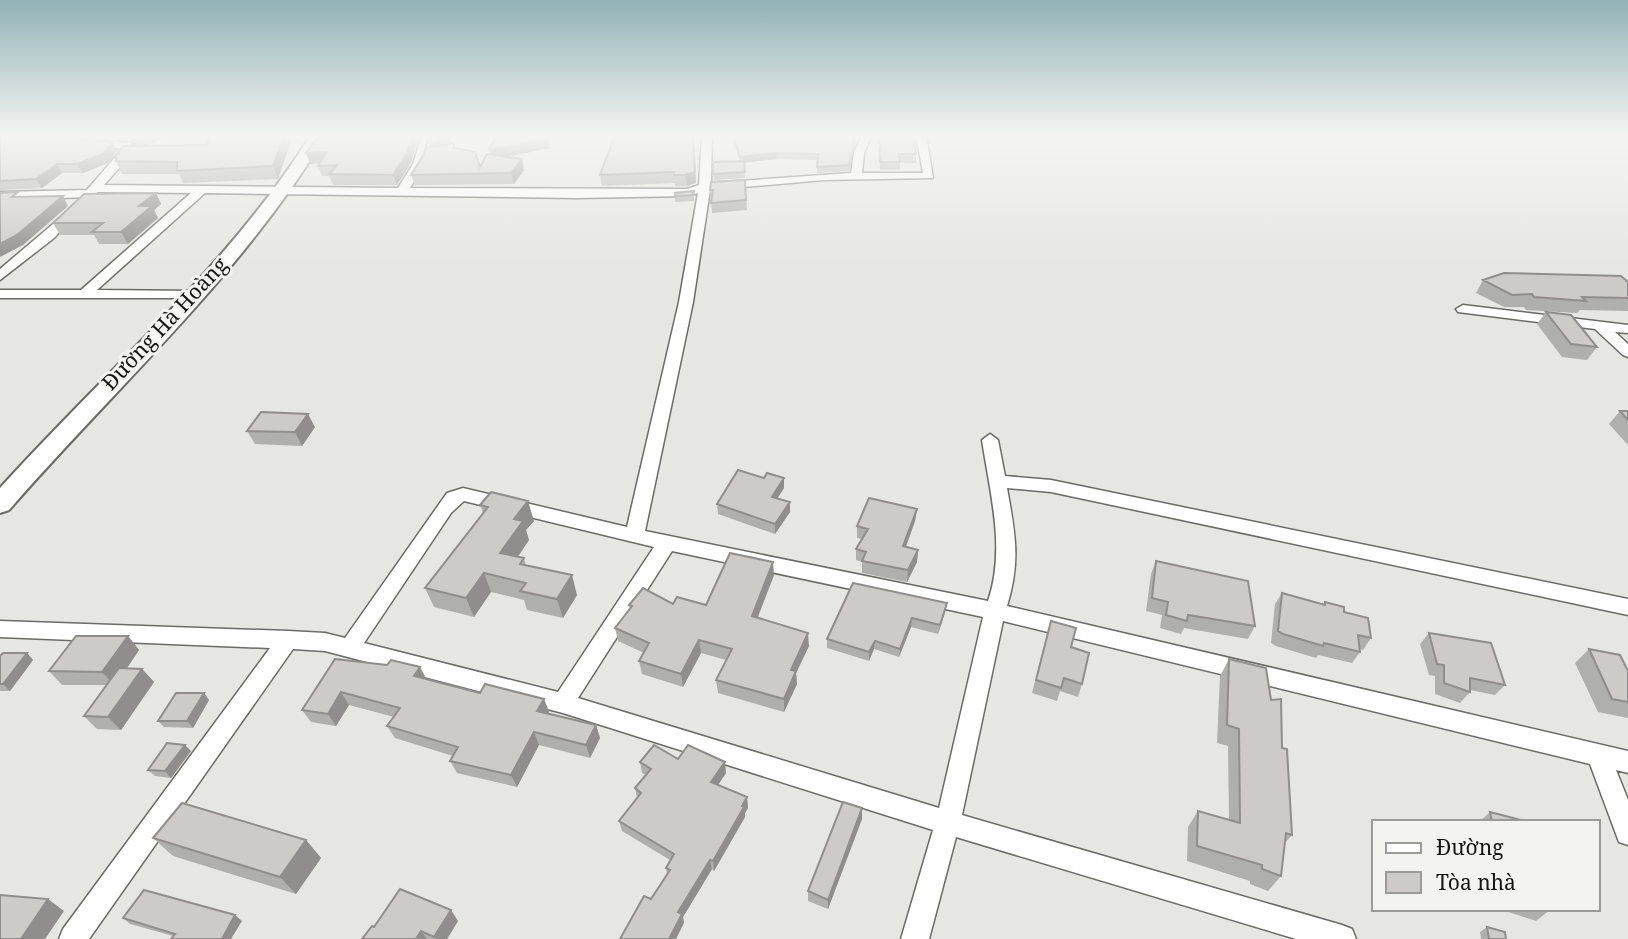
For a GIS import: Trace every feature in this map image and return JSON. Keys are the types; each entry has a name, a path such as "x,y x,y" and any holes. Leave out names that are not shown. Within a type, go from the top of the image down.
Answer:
{"street":[{"path":"0,276 50,235 103,179"},
{"name":"Đường Hà Hoàng","path":"0,504 46,451 197,295 291,179"},
{"path":"401,193 410,179"},
{"path":"635,535 686,302 704,179"},
{"path":"0,196 92,191 201,190 609,194 688,192 704,187 817,179"},
{"path":"85,294 201,190"},
{"path":"0,294 197,295"},
{"path":"1463,309 1628,329"},
{"path":"1601,327 1628,352"},
{"path":"915,939 948,823 995,611 1006,578 1006,535 990,440"},
{"path":"997,481 1051,486 1628,607"},
{"path":"349,649 453,498 463,494 667,543 995,611 1628,762"},
{"path":"563,703 667,543"},
{"path":"0,629 325,642 563,703 948,823 1342,939"},
{"path":"74,939 288,640"},
{"path":"1598,755 1628,834"}],"building":[{"path":"0,179 36,179 36,179 0,181"},
{"path":"745,180 746,200 711,203 711,182"},
{"path":"694,191 693,195 675,196 675,193"},
{"path":"18,192 12,197 63,196 17,235 0,244 0,193"},
{"path":"156,193 139,206 152,206 121,232 92,232 103,223 53,223 84,194"},
{"path":"1504,273 1621,276 1628,282 1628,298 1582,297 1586,301 1534,297 1532,294 1512,295 1483,280"},
{"path":"1546,312 1571,315 1597,347 1571,344"},
{"path":"1620,411 1628,411 1628,420"},
{"path":"261,412 308,414 295,432 247,431"},
{"path":"738,470 764,478 767,473 784,478 772,497 790,502 775,524 717,504"},
{"path":"491,492 528,501 514,519 523,521 500,553 524,558 520,564 572,575 557,599 520,591 526,583 484,573 466,598 425,588 488,507 480,505"},
{"path":"869,498 917,509 903,546 918,550 908,570 862,561 866,552 856,549 868,529 857,526"},
{"path":"730,553 773,562 752,616 808,633 791,670 796,671 784,699 716,680 732,649 699,640 681,674 639,661 649,643 615,628 643,588 673,604 677,597 706,605"},
{"path":"1156,561 1248,581 1255,626 1188,615 1187,621 1166,615 1168,602 1152,598"},
{"path":"853,583 947,603 940,625 912,618 900,649 875,641 869,652 827,639"},
{"path":"1282,593 1325,605 1325,602 1344,607 1344,612 1368,618 1371,638 1358,635 1360,652 1324,643 1323,646 1283,634 1278,631"},
{"path":"1051,621 1076,628 1071,647 1089,653 1082,684 1064,678 1061,688 1036,680"},
{"path":"1429,633 1491,643 1505,685 1470,678 1470,692 1444,683 1444,665 1437,664"},
{"path":"76,636 128,636 102,672 49,671"},
{"path":"1589,649 1620,655 1628,669 1628,702 1612,699"},
{"path":"3,653 27,653 3,684 0,684 0,656"},
{"path":"335,659 387,665 391,660 420,667 414,676 480,693 485,684 544,699 537,711 596,725 586,745 534,732 511,775 450,761 458,747 387,726 400,708 341,692 328,714 302,710"},
{"path":"1229,659 1266,668 1271,700 1281,699 1282,748 1287,749 1292,835 1286,833 1281,876 1262,869 1262,865 1197,846 1198,811 1240,823 1239,729 1227,725"},
{"path":"119,668 142,669 108,717 84,716"},
{"path":"176,693 204,693 187,721 158,721"},
{"path":"167,743 185,745 165,771 148,770"},
{"path":"654,745 678,759 688,745 725,762 711,782 747,797 713,861 710,860 678,912 682,914 669,939 620,939 644,896 651,899 670,870 666,868 674,854 619,821 641,793 635,788 651,769 640,762"},
{"path":"843,802 862,808 828,900 808,891"},
{"path":"182,803 306,840 280,877 153,838"},
{"path":"1490,812 1521,820 1492,820"},
{"path":"400,889 451,910 434,937 421,931 416,939 362,939 372,926 374,927"},
{"path":"144,890 235,915 222,939 171,939 175,934 123,918"},
{"path":"0,895 48,899 21,939 0,939"},
{"path":"1487,927 1505,932 1506,939 1489,939"}]}
